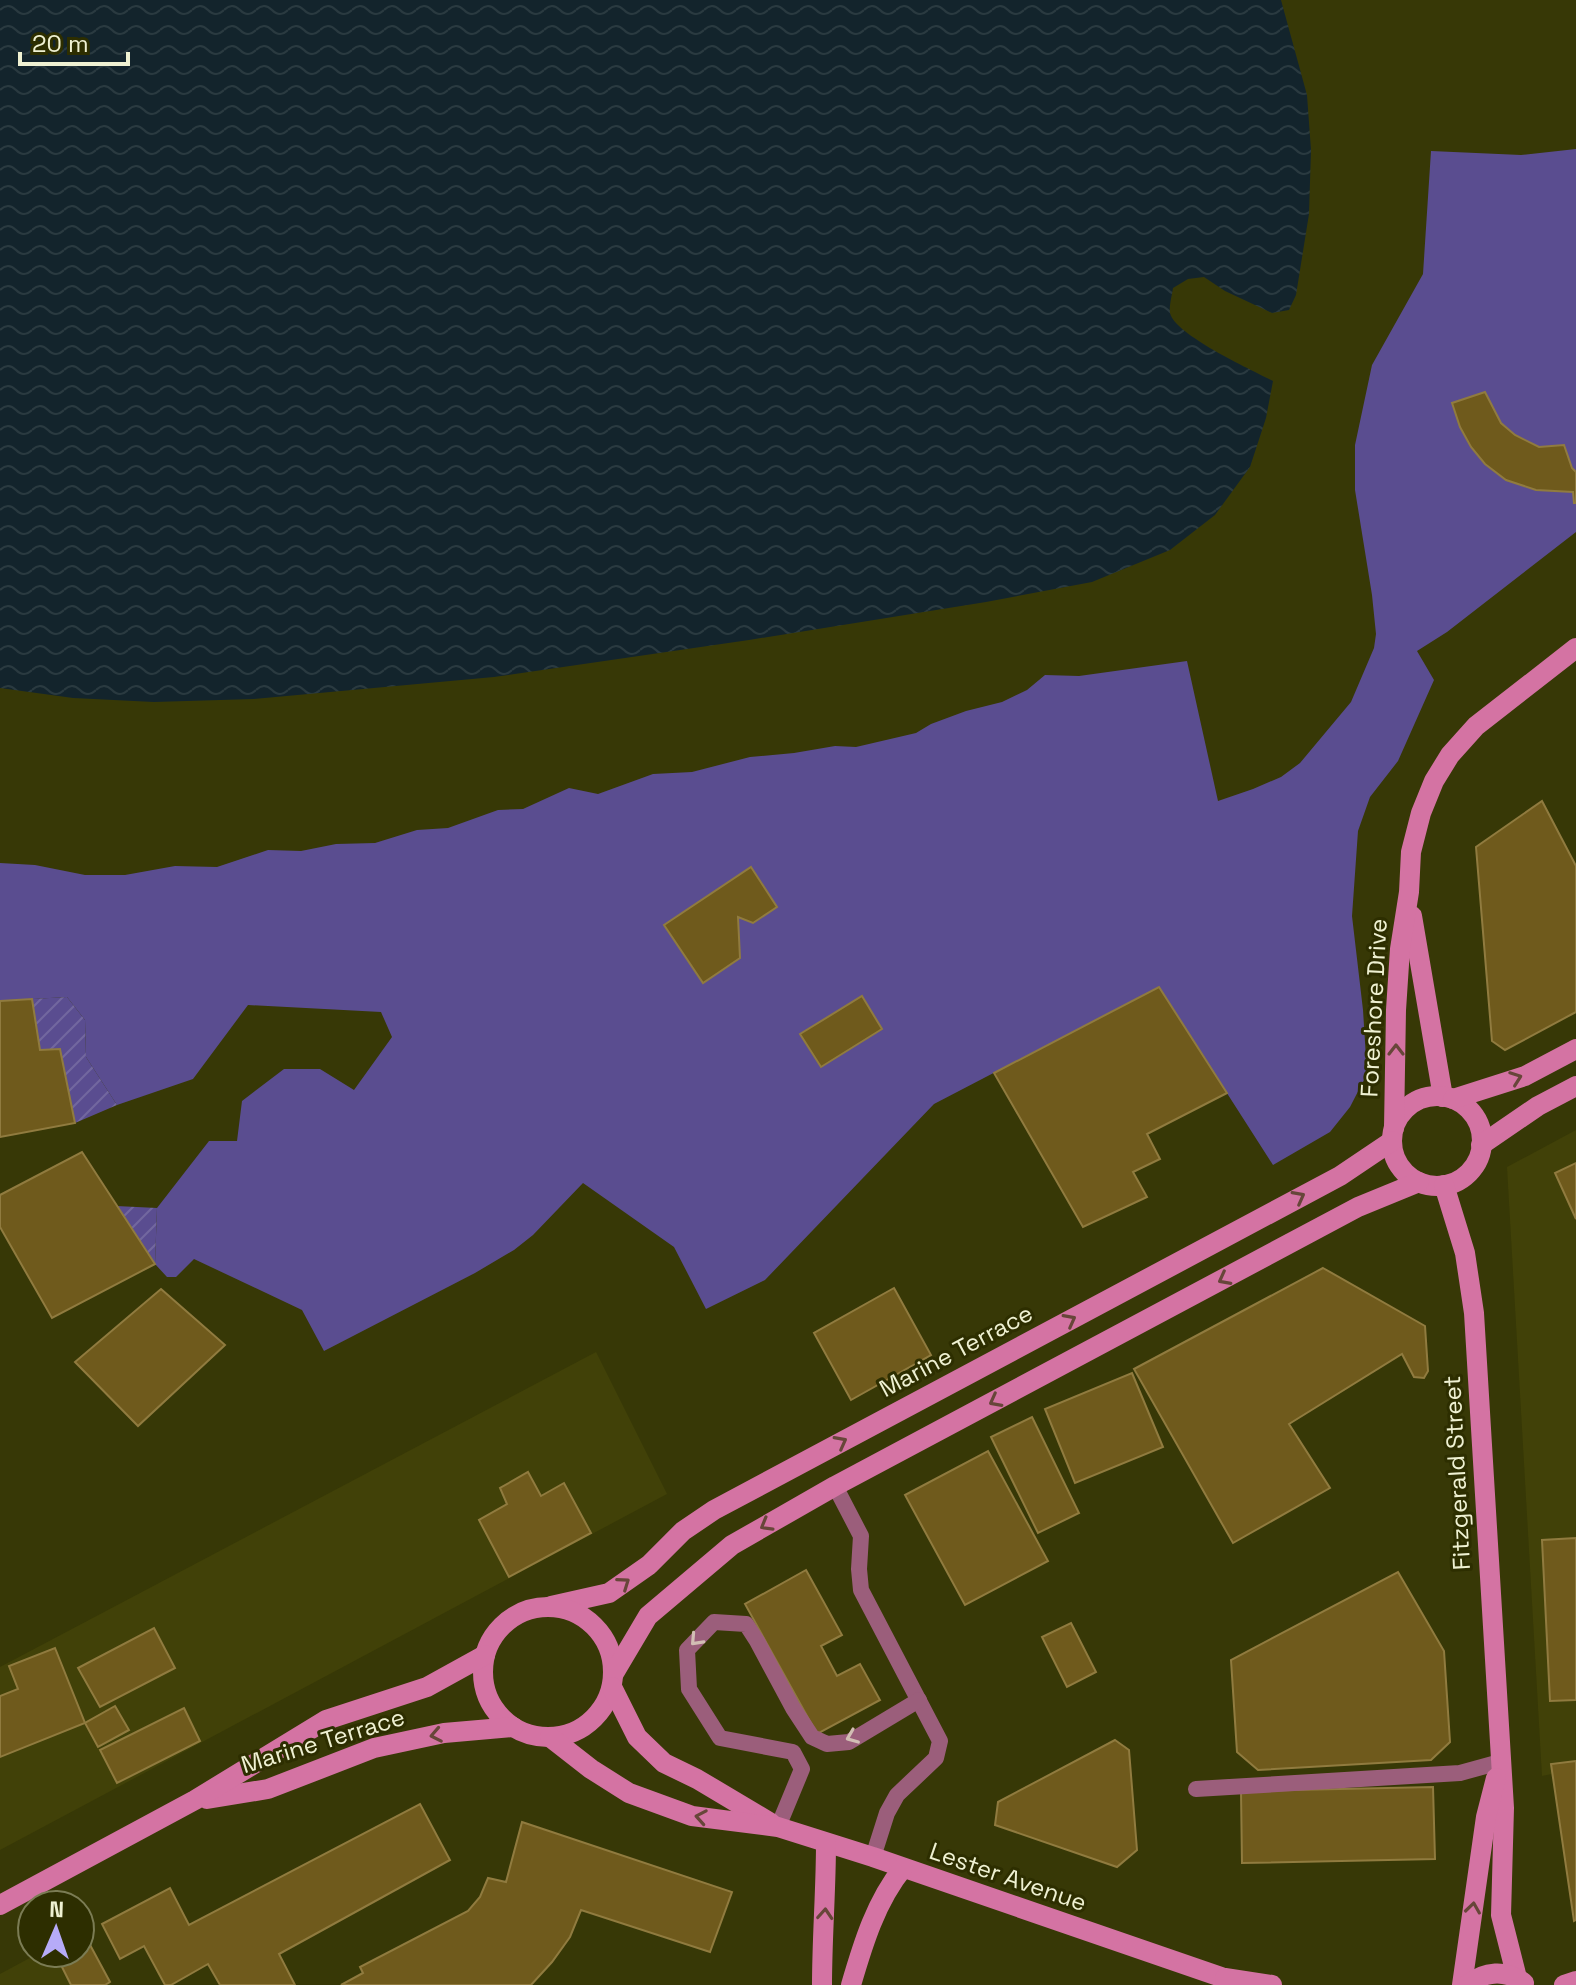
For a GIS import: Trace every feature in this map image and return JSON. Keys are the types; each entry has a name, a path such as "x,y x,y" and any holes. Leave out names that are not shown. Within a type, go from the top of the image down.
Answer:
{"street":[{"name":"Foreshore Drive","path":"1393,1135 1399,964 1411,852 1421,813 1434,781 1450,755 1476,726 1576,648"},
{"name":"Foreshore Drive","path":"1409,892 1448,1098"},
{"path":"1448,1098 1463,1105 1474,1116 1480,1130 1481,1145 1478,1159 1470,1171 1458,1180 1432,1186 1408,1176 1394,1154 1393,1135 1399,1116 1408,1107 1418,1100 1448,1098 1525,1076 1576,1049"},
{"path":"1481,1145 1538,1106 1576,1086"},
{"name":"Marine Terrace","path":"551,1606 609,1593 649,1565 683,1531 714,1510 1340,1176 1393,1135"},
{"path":"613,1681 611,1655 603,1636 590,1622 573,1611 551,1606 529,1609 509,1619 494,1634 485,1655 483,1675 487,1695 497,1713 513,1727 531,1735 550,1737 582,1727 596,1717 606,1703 613,1681 648,1616 732,1545 835,1486 1358,1207 1419,1182"},
{"name":"Fitzgerald Street","path":"1444,1185 1465,1253 1474,1313 1504,1808 1501,1915 1522,1982"},
{"name":"Marine Terrace","path":"0,1905 195,1800 326,1720 427,1687 485,1655"},
{"name":"Lester Avenue","path":"613,1681 637,1737 664,1763 778,1827"},
{"name":"Marine Terrace","path":"195,1800 268,1789 374,1748 444,1733 513,1727"},
{"name":"Lester Avenue","path":"550,1737 629,1793 692,1816 778,1827 1229,1981 1272,1985"},
{"name":"Fitzgerald Street","path":"1464,1985 1486,1817 1500,1762"},
{"path":"822,1985 826,1843"},
{"path":"851,1985 872,1920 890,1884 903,1868"},
{"path":"1464,1985 1493,1973 1505,1974 1522,1982"},
{"path":"1564,1985 1576,1981"}],"lane":[{"path":"835,1486 861,1536 861,1590 940,1741 936,1758 897,1795 887,1813 873,1857"},
{"path":"778,1827 802,1769 793,1752 720,1738 689,1689 687,1650 714,1622 746,1624 812,1737 827,1744 849,1742 919,1700"},
{"path":"1196,1789 1460,1773 1500,1762"}],"shaded area":[{"path":"1576,149 1576,532 1447,632 1417,651 1434,680 1398,761 1370,797 1358,831 1352,916 1367,1074 1350,1107 1330,1132 1273,1165 1159,987 934,1104 765,1280 706,1309 674,1247 583,1183 533,1235 514,1250 324,1351 302,1310 194,1259 176,1277 167,1277 155,1264 157,1208 209,1141 237,1141 242,1101 284,1069 320,1069 354,1090 392,1037 381,1012 248,1005 193,1079 117,1105 86,1057 85,1020 67,997 0,1001 0,863 35,865 85,875 125,875 175,866 217,867 268,850 301,851 336,844 375,843 417,830 448,828 498,810 523,809 569,788 598,794 653,774 692,772 750,757 835,746 856,747 916,733 966,711 1002,702 1027,690 1045,675 1079,676 1187,661 1218,801 1281,777 1300,763 1351,702 1374,648 1376,634 1372,595 1355,490 1355,445 1372,365 1423,274 1431,151 1521,155"},
{"path":"67,997 85,1020 86,1057 117,1105 75,1123 60,1049 40,1050 32,999"},
{"path":"1576,1130 1576,1769 1542,1776 1507,1167"},
{"path":"116,1206 157,1208 155,1264"},
{"path":"596,1352 667,1494 0,1850 0,1667"},
{"path":"96,1957 111,1985 0,1985 0,1974 16,1965 16,1969 96,1969"}],"water":[{"path":"0,0 1281,0 1307,95 1311,150 1309,214 1296,295 1289,310 1272,313 1225,291 1204,277 1188,279 1173,288 1170,307 1175,322 1185,331 1273,381 1266,418 1250,467 1215,515 1170,550 1092,582 986,602 494,677 254,699 154,702 73,698 0,688"}],"building":[{"path":"1485,392 1501,423 1515,435 1539,447 1564,445 1576,472 1576,503 1573,492 1536,490 1506,480 1485,464 1471,447 1452,403"},
{"path":"1542,801 1576,866 1576,1012 1505,1050 1492,1041 1476,847"},
{"path":"751,867 777,907 753,923 738,917 740,958 703,983 664,925"},
{"path":"1159,987 1227,1093 1147,1134 1160,1159 1133,1172 1147,1197 1083,1227 994,1073"},
{"path":"862,996 882,1029 821,1067 800,1034"},
{"path":"32,999 40,1050 60,1049 75,1123 0,1137 0,1001"},
{"path":"82,1152 155,1264 52,1318 0,1227 0,1195"},
{"path":"1576,1163 1576,1219 1555,1173"},
{"path":"1323,1268 1425,1326 1428,1371 1424,1378 1414,1377 1402,1354 1289,1424 1330,1488 1233,1543 1134,1369"},
{"path":"894,1288 931,1355 851,1400 814,1333"},
{"path":"161,1289 225,1345 138,1426 75,1362"},
{"path":"1132,1373 1163,1447 1075,1483 1045,1409"},
{"path":"1032,1417 1079,1513 1038,1533 991,1437"},
{"path":"988,1451 1048,1561 965,1605 905,1495"},
{"path":"528,1472 541,1496 564,1483 591,1533 509,1577 479,1520 507,1504 500,1488"},
{"path":"1576,1538 1576,1700 1550,1701 1542,1540"},
{"path":"806,1570 842,1635 821,1646 837,1676 860,1664 880,1700 817,1734 745,1604"},
{"path":"1398,1572 1444,1651 1450,1742 1431,1760 1258,1770 1237,1752 1231,1660"},
{"path":"1071,1623 1096,1672 1067,1687 1042,1637"},
{"path":"154,1628 175,1668 100,1707 78,1668"},
{"path":"55,1648 85,1723 0,1757 0,1696 18,1689 9,1666"},
{"path":"115,1706 129,1730 98,1747 85,1723"},
{"path":"184,1708 200,1741 117,1783 100,1750"},
{"path":"1115,1740 1129,1750 1137,1850 1117,1867 995,1825 998,1802"},
{"path":"1576,1761 1576,1920 1574,1921 1551,1764"},
{"path":"1433,1787 1435,1859 1242,1863 1241,1791"},
{"path":"420,1804 450,1860 279,1954 295,1985 220,1985 208,1964 171,1985 165,1985 144,1946 120,1959 102,1924 170,1888 189,1925"},
{"path":"522,1822 732,1892 710,1952 581,1910 570,1937 531,1985 341,1985 363,1973 360,1967 468,1911 480,1897 488,1878 506,1882"},
{"path":"96,1956 110,1982 105,1985 71,1985 63,1969 96,1969"}]}
